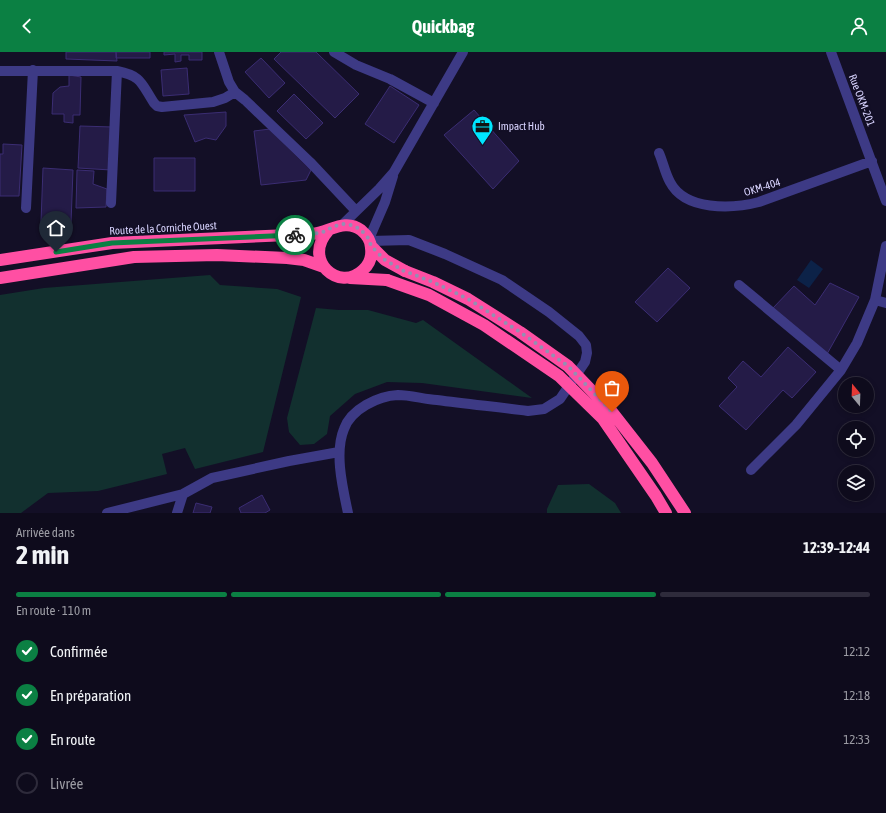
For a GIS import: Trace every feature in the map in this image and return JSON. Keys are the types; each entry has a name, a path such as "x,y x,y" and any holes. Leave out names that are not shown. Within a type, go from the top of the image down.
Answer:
{"highway":[{"path":"666,513 603,419 558,376 484,325 429,295 387,280 349,278 335,276 328,272 320,260 318,252 322,237 335,226 344,224 358,228 364,233 385,260 404,271 433,282 468,299 520,332 568,366 612,412 652,463 685,513"},
{"name":"Route de la Corniche Ouest","path":"0,260 112,243 299,235 328,231"},
{"path":"349,278 364,270 369,263 372,255 370,242"},
{"path":"0,278 134,257 217,255 287,258 304,260 324,267"}],"street":[{"path":"219,52 229,82 235,92 310,162 356,211"},
{"path":"334,52 356,65 390,79 434,103"},
{"path":"344,224 394,172 463,52"},
{"name":"Rue OKM-201","path":"831,52 886,201"},
{"path":"0,70 117,71 131,74 139,80 154,103 157,106 162,107 212,102 225,98 235,92"},
{"path":"26,208 33,70"},
{"path":"111,203 117,71"},
{"name":"OKM-404","path":"659,153 670,182 680,195 704,205 719,207 748,205 760,202 872,161"},
{"path":"348,513 339,452 343,429 350,418 361,409 376,400 397,395 528,411 544,409 560,399 585,362 587,353 586,345 579,336 549,312 502,280 445,254 409,240 370,242 385,202 394,172"},
{"path":"751,470 796,425 841,370 857,343 875,300 886,246"},
{"path":"739,285 841,370"},
{"path":"875,300 886,303"},
{"path":"113,512 183,494 212,478 289,461 339,452"},
{"path":"177,513 183,494"}],"green space":[{"path":"210,275 220,285 277,289 301,297 263,452 195,469 185,448 162,454 167,474 98,491 48,493 21,513 0,513 0,295 44,288"},
{"path":"316,308 368,310 416,323 423,320 532,398 422,383 387,382 355,394 330,416 327,434 314,444 300,445 289,432 287,418"},
{"path":"589,484 615,503 621,513 547,513 547,509 558,485"}],"water":[{"path":"811,260 823,269 809,288 797,280"}],"building":[{"path":"66,52 116,52 117,61 66,59"},
{"path":"116,52 150,52 150,58 116,58"},
{"path":"164,52 202,52 202,60 189,60 189,55 181,55 181,61 175,62 175,54 164,55"},
{"path":"281,52 316,52 359,94 335,118 274,59"},
{"path":"261,58 285,83 269,98 245,72"},
{"path":"187,68 189,94 163,96 161,70"},
{"path":"69,75 81,77 80,115 73,115 73,123 64,122 64,114 52,114 53,93 60,87 69,86"},
{"path":"390,86 419,105 394,143 365,124"},
{"path":"294,94 323,123 306,139 277,111"},
{"path":"474,110 519,161 493,189 444,135"},
{"path":"226,112 226,126 216,140 206,138 195,142 184,115"},
{"path":"80,126 113,127 111,170 78,168"},
{"path":"270,129 311,170 306,180 261,185 254,131"},
{"path":"3,144 22,145 19,196 0,196 0,154 3,154"},
{"path":"154,158 195,158 195,191 154,191"},
{"path":"43,168 73,170 71,223 41,222"},
{"path":"77,170 94,171 93,184 107,189 106,207 76,208"},
{"path":"668,268 690,288 657,322 635,302"},
{"path":"830,283 859,297 827,354 773,308 794,286 815,305"},
{"path":"788,347 816,372 792,398 783,390 746,430 719,406 737,387 728,378 743,361 761,377"},
{"path":"262,495 270,510 265,513 241,513 239,508"},
{"path":"196,503 212,507 210,513 193,513"}],"way so far":[{"path":"295,235 321,233 328,231 335,226 344,224 358,228 369,239 371,246 385,260 404,271 433,282 468,299 520,332 568,366 612,412"}],"place":[{"name":"Impact Hub","path":"482,146"}],"route":[{"path":"56,252 112,243 295,235"}]}
